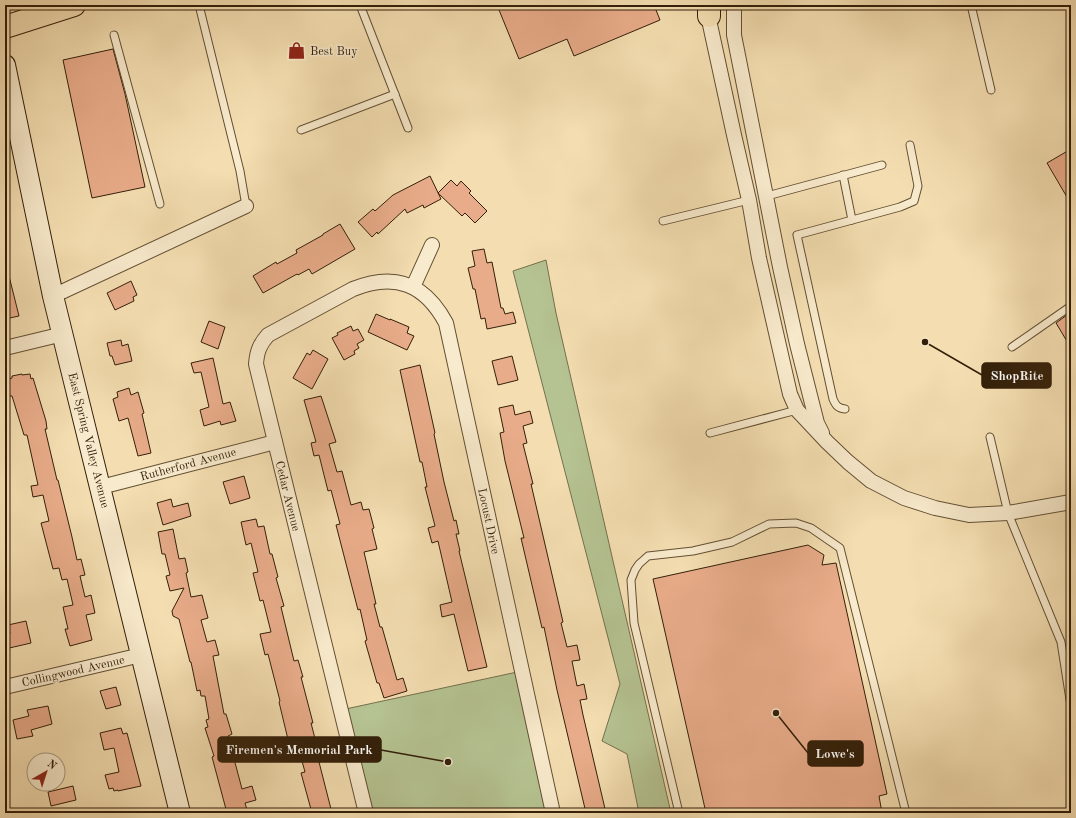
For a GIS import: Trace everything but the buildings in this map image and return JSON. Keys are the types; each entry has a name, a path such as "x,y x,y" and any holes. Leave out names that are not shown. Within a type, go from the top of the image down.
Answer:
{"main road":[{"path":"5,27 52,5"},
{"path":"5,27 74,5"}],"street":[{"path":"734,5 734,35 780,267 797,344 817,423 827,442"},
{"path":"710,9 734,135 750,200 759,258 790,394 797,410 827,442 871,481 904,498 935,508 969,515 1008,513 1071,502"},
{"name":"East Spring Valley Avenue","path":"5,65 53,296 101,486 180,813"},
{"path":"53,296 246,206"},
{"path":"412,287 432,245"},
{"name":"Cedar Avenue","path":"366,813 256,364 257,353 261,343 268,335 353,288 384,280 398,282 412,287"},
{"name":"Locust Drive","path":"412,287 429,298 439,310 446,323 553,813"},
{"path":"5,348 63,334"},
{"name":"Rutherford Avenue","path":"101,486 274,442"},
{"name":"Collingwood Avenue","path":"5,687 141,655"}],"lane":[{"path":"199,5 240,171 246,206"},
{"path":"360,5 408,128"},
{"path":"971,5 991,90"},
{"path":"114,35 160,204"},
{"path":"301,130 394,94"},
{"path":"845,409 839,408 833,399 797,235 900,207 914,201 918,186 910,145"},
{"path":"767,196 882,165"},
{"path":"843,175 852,220"},
{"path":"663,221 750,200"},
{"path":"1012,347 1071,306"},
{"path":"710,433 797,410"},
{"path":"990,436 1008,513 1061,642 1071,706"},
{"path":"679,813 634,623 631,580 634,570 648,556 693,551 732,542 769,524 796,523 811,528 840,548 906,813"}],"green space":[{"path":"546,260 556,313 671,813 639,813 627,754 602,741 620,684 513,271"},
{"path":"522,671 553,813 366,813 341,710"}],"place":[{"name":"Best Buy","path":"297,51"},
{"name":"ShopRite","path":"925,342"},
{"name":"Lowe's","path":"776,713"},
{"name":"Firemen's Memorial Park","path":"448,762"}]}
